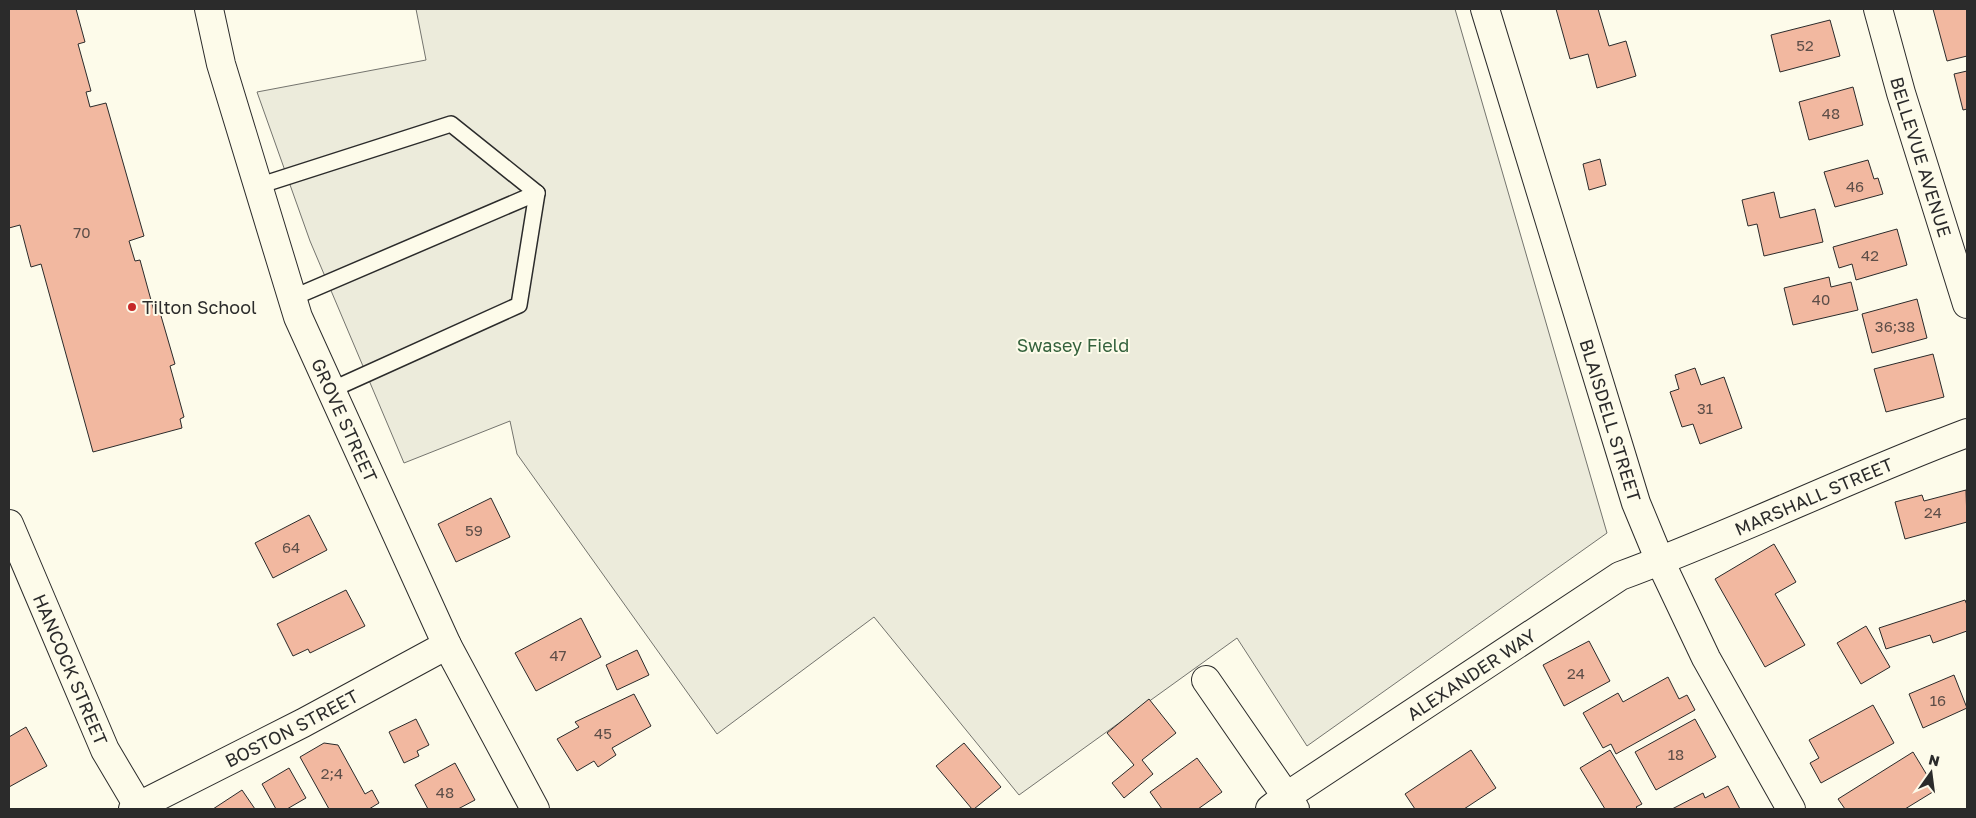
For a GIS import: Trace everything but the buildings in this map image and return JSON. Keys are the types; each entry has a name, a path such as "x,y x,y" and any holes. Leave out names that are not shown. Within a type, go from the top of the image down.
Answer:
{"street":[{"name":"GROVE STREET","path":"209,9 221,64 298,317 447,645 535,809"},
{"name":"BLAISDELL STREET","path":"1485,9 1636,503 1660,561 1706,658 1791,809"},
{"name":"BELLEVUE AVENUE","path":"1878,9 1901,93 1967,304"},
{"name":"MARSHALL STREET","path":"1660,561 1897,459 1967,433"},
{"name":"HANCOCK STREET","path":"9,524 105,750 137,808"},
{"name":"ALEXANDER WAY","path":"1284,805 1620,576 1660,561"},
{"name":"BOSTON STREET","path":"137,808 303,724 447,645"},
{"path":"1206,680 1284,805"}],"lane":[{"path":"258,186 451,124 537,193"},
{"path":"292,298 537,193"},
{"path":"331,390 519,305 537,193"}],"green space":[{"name":"Swasey Field","path":"416,9 1455,9 1607,533 1307,746 1237,638 1019,795 874,617 717,734 517,454 510,421 404,463 310,241 257,92 426,60"}],"place":[{"name":"Tilton School","path":"132,307"}]}
